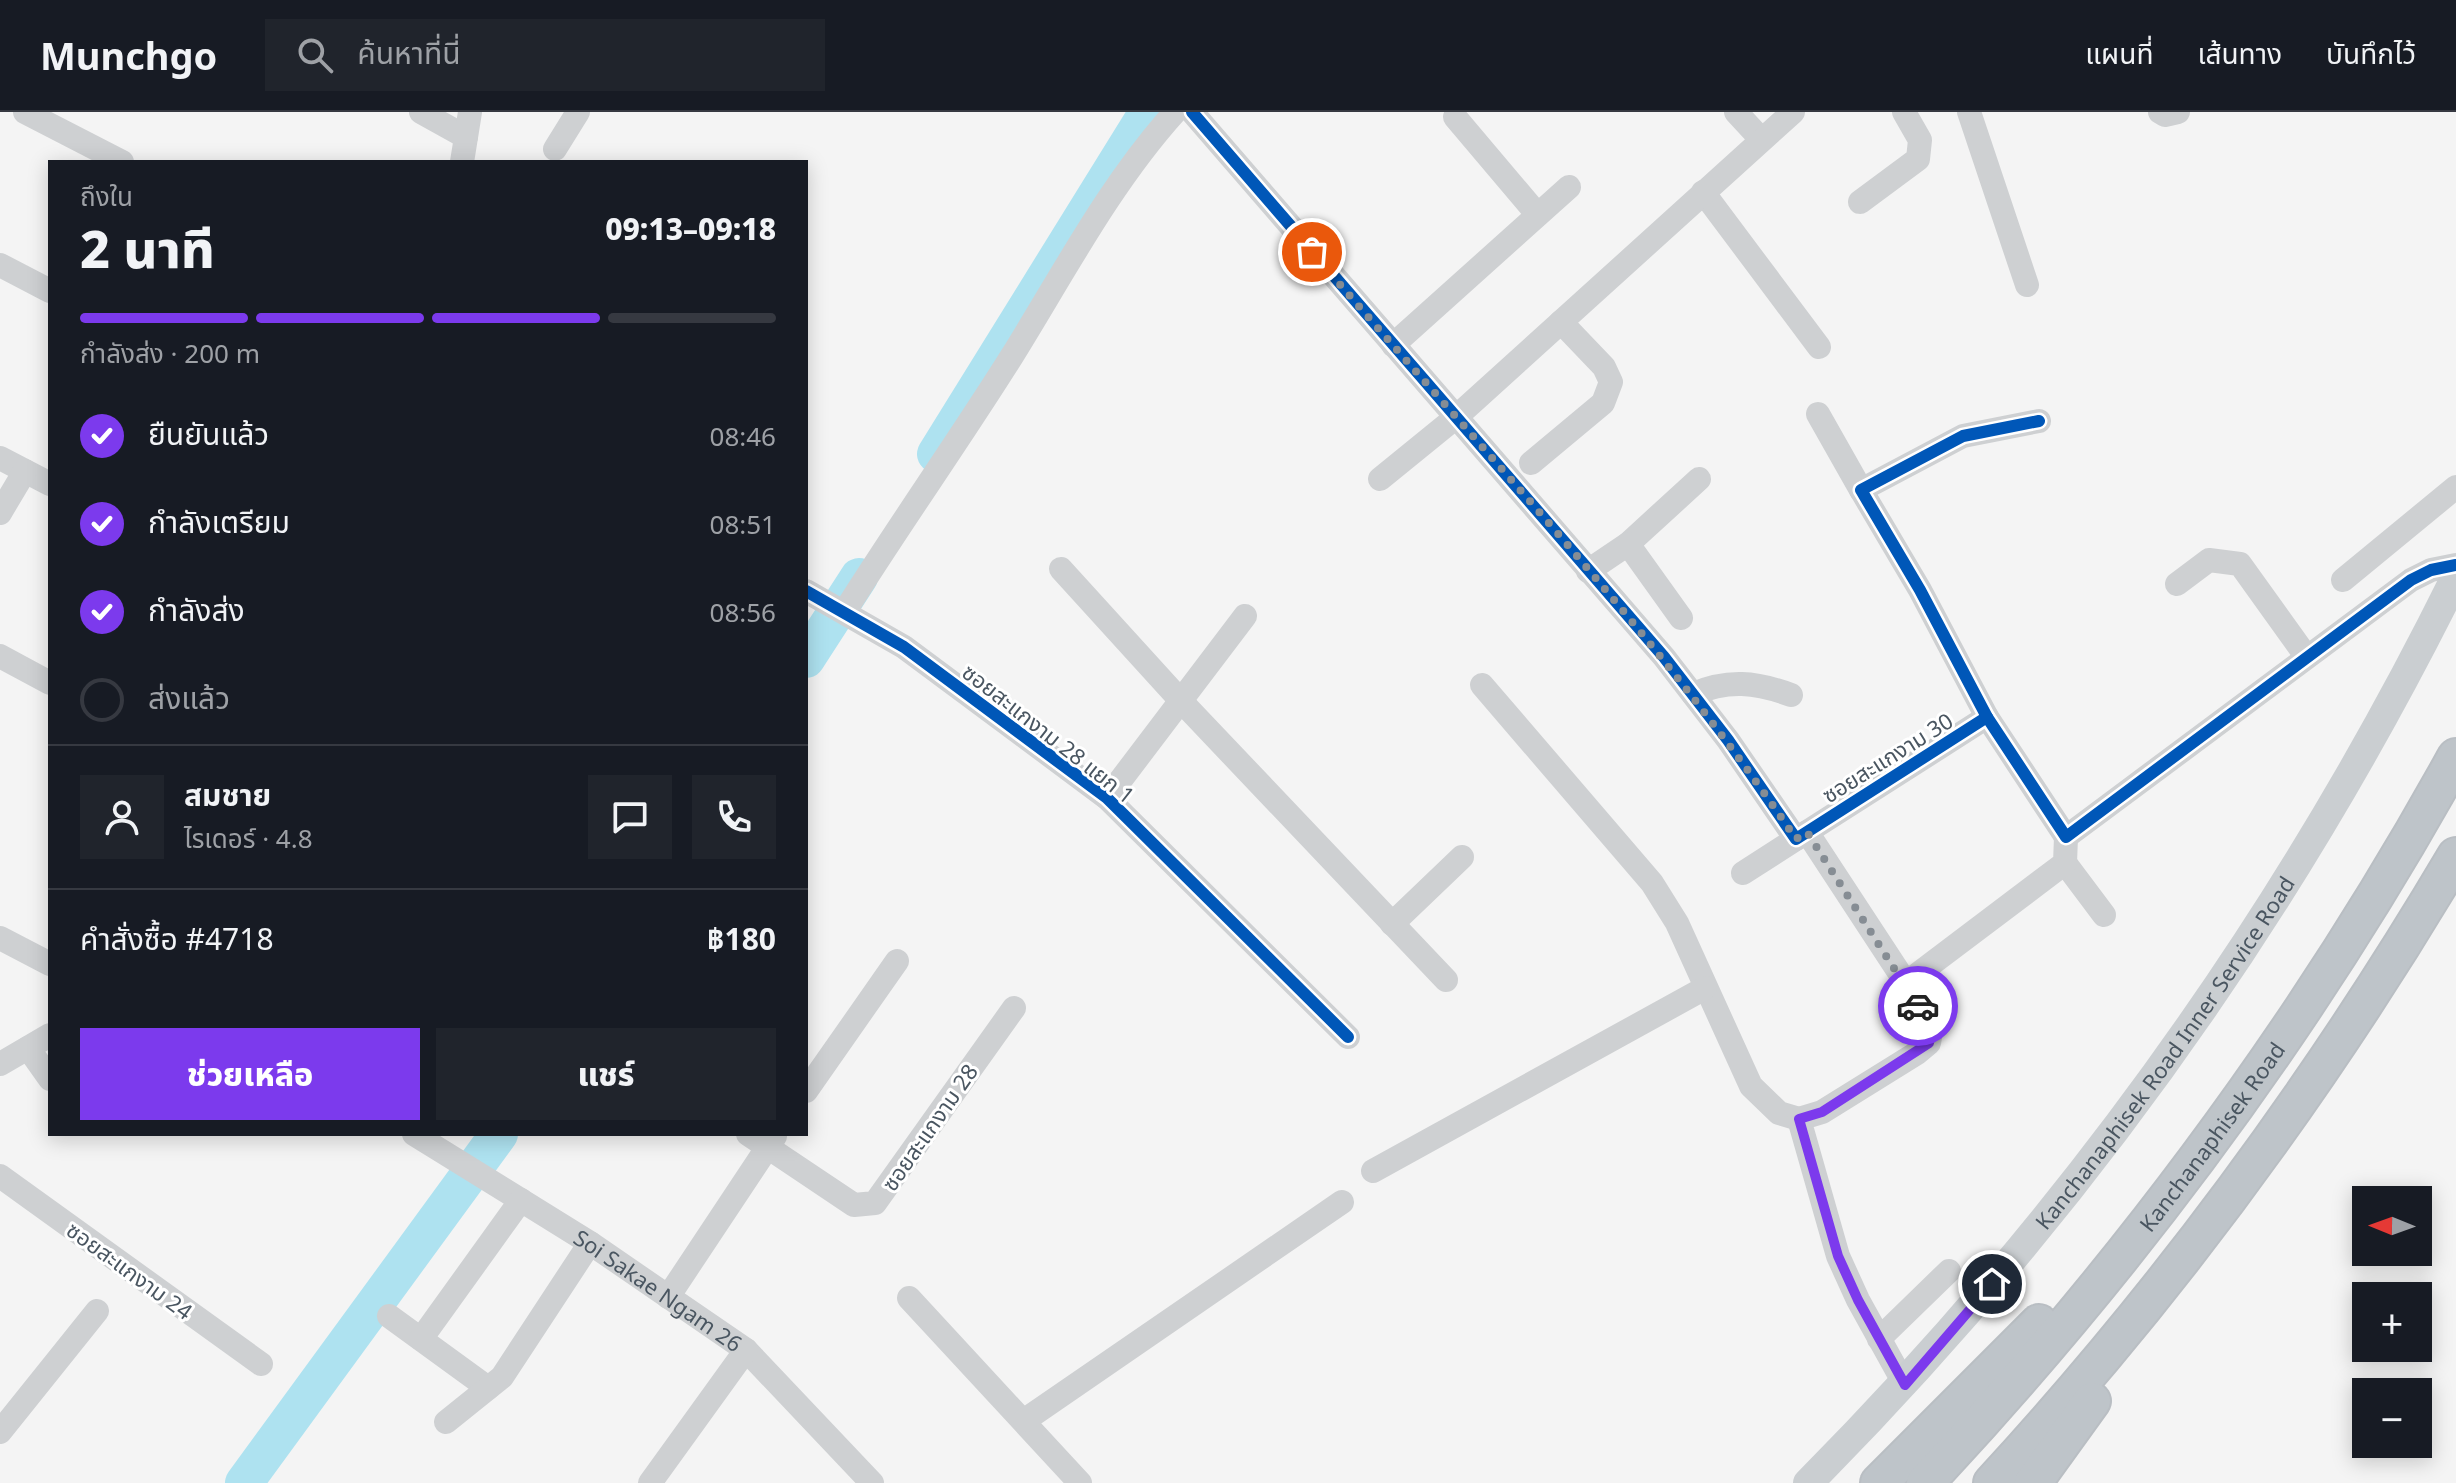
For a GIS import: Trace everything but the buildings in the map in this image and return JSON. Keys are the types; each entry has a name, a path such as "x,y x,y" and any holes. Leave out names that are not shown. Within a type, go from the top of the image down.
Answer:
{"highway":[{"name":"Kanchanaphisek Road","path":"1925,1483 2103,1283 2229,1117 2363,917 2456,757"},
{"path":"2033,1483 2206,1230 2344,1037 2456,856"},
{"path":"1879,1483 2056,1306 2229,1117"},
{"path":"1992,1483 2082,1383 2206,1230"}],"main road":[{"name":"Kanchanaphisek Road Inner Service Road","path":"1808,1483 1905,1385 2052,1213 2115,1133 2267,916 2407,677 2456,577"}],"street":[{"path":"25,112 118,160"},
{"path":"421,112 466,137"},
{"path":"462,160 470,112"},
{"path":"555,149 578,112"},
{"path":"842,609 1010,359 1086,234 1155,134 1175,112"},
{"path":"1192,112 1693,694 1802,835 1906,983 1931,1031 1929,1043 1822,1112 1799,1119 1779,1113 1751,1086 1677,923 1652,883 1482,685"},
{"path":"1736,112 1760,138"},
{"path":"1380,479 1455,418 1760,138 1793,112"},
{"path":"1860,202 1918,159 1920,140 1904,112"},
{"path":"1969,112 2027,285"},
{"path":"2160,112 2165,115 2178,112"},
{"path":"1455,117 1537,214"},
{"path":"1393,345 1569,187"},
{"path":"1703,192 1819,347"},
{"path":"0,265 48,290"},
{"path":"1531,463 1603,403 1611,382 1604,367 1561,322"},
{"path":"1818,414 1920,590 1987,717 2066,837 2065,863 2104,915"},
{"path":"1861,490 1963,436 2039,421"},
{"path":"0,458 48,483"},
{"path":"0,513 25,471"},
{"path":"1588,571 1628,544 1699,479"},
{"path":"2343,580 2456,487"},
{"path":"1628,544 1681,618"},
{"path":"2177,584 2209,560 2240,564 2306,656"},
{"path":"2066,837 2411,580 2431,570 2456,565"},
{"path":"1061,569 1182,702 1446,980"},
{"name":"ซอยสะแกงาม 28 แยก 1","path":"809,592 904,647 1107,798 1348,1037"},
{"path":"1107,798 1245,616"},
{"path":"0,656 48,682"},
{"path":"0,674 48,699"},
{"path":"1693,694 1717,685 1740,682 1760,684 1791,695"},
{"name":"ซอยสะแกงาม 30","path":"1743,873 1987,717"},
{"path":"1392,924 1462,857"},
{"path":"1906,983 2065,863"},
{"path":"0,938 48,963"},
{"path":"808,1088 897,961"},
{"path":"1373,1171 1705,988"},
{"name":"ซอยสะแกงาม 28","path":"763,1139 854,1205 866,1207 875,1203 1014,1008"},
{"path":"0,1064 48,1036"},
{"path":"28,1048 48,1076"},
{"path":"1799,1119 1838,1256 1905,1385"},
{"name":"Soi Sakae Ngam 26","path":"417,1136 590,1243 746,1350 872,1483"},
{"path":"668,1297 763,1139"},
{"name":"ซอยสะแกงาม 24","path":"0,1176 261,1364"},
{"path":"421,1339 521,1200"},
{"path":"1025,1420 1342,1202"},
{"path":"446,1422 502,1377 590,1243"},
{"path":"1879,1339 1949,1271"},
{"path":"909,1298 1080,1483"},
{"path":"0,1432 97,1311"},
{"path":"389,1316 488,1388"},
{"path":"650,1483 746,1350"}],"waterway":[{"path":"936,454 1148,112"},
{"path":"808,656 859,577"},
{"path":"244,1483 498,1136"}],"cycle path":[{"path":"1192,112 1664,657 1728,740 1796,839 1987,717"},
{"path":"2039,421 1963,436 1861,490 1920,590 1987,717 2066,837 2411,580 2431,570 2456,565"},
{"path":"808,592 904,647 1107,798 1348,1037"}],"way so far":[{"path":"1312,252 1664,657 1728,740 1796,839 1807,832 1918,1006"}],"route":[{"path":"1918,1006 1931,1031 1929,1043 1822,1112 1799,1119 1838,1256 1858,1300 1905,1385 1992,1284"}]}
